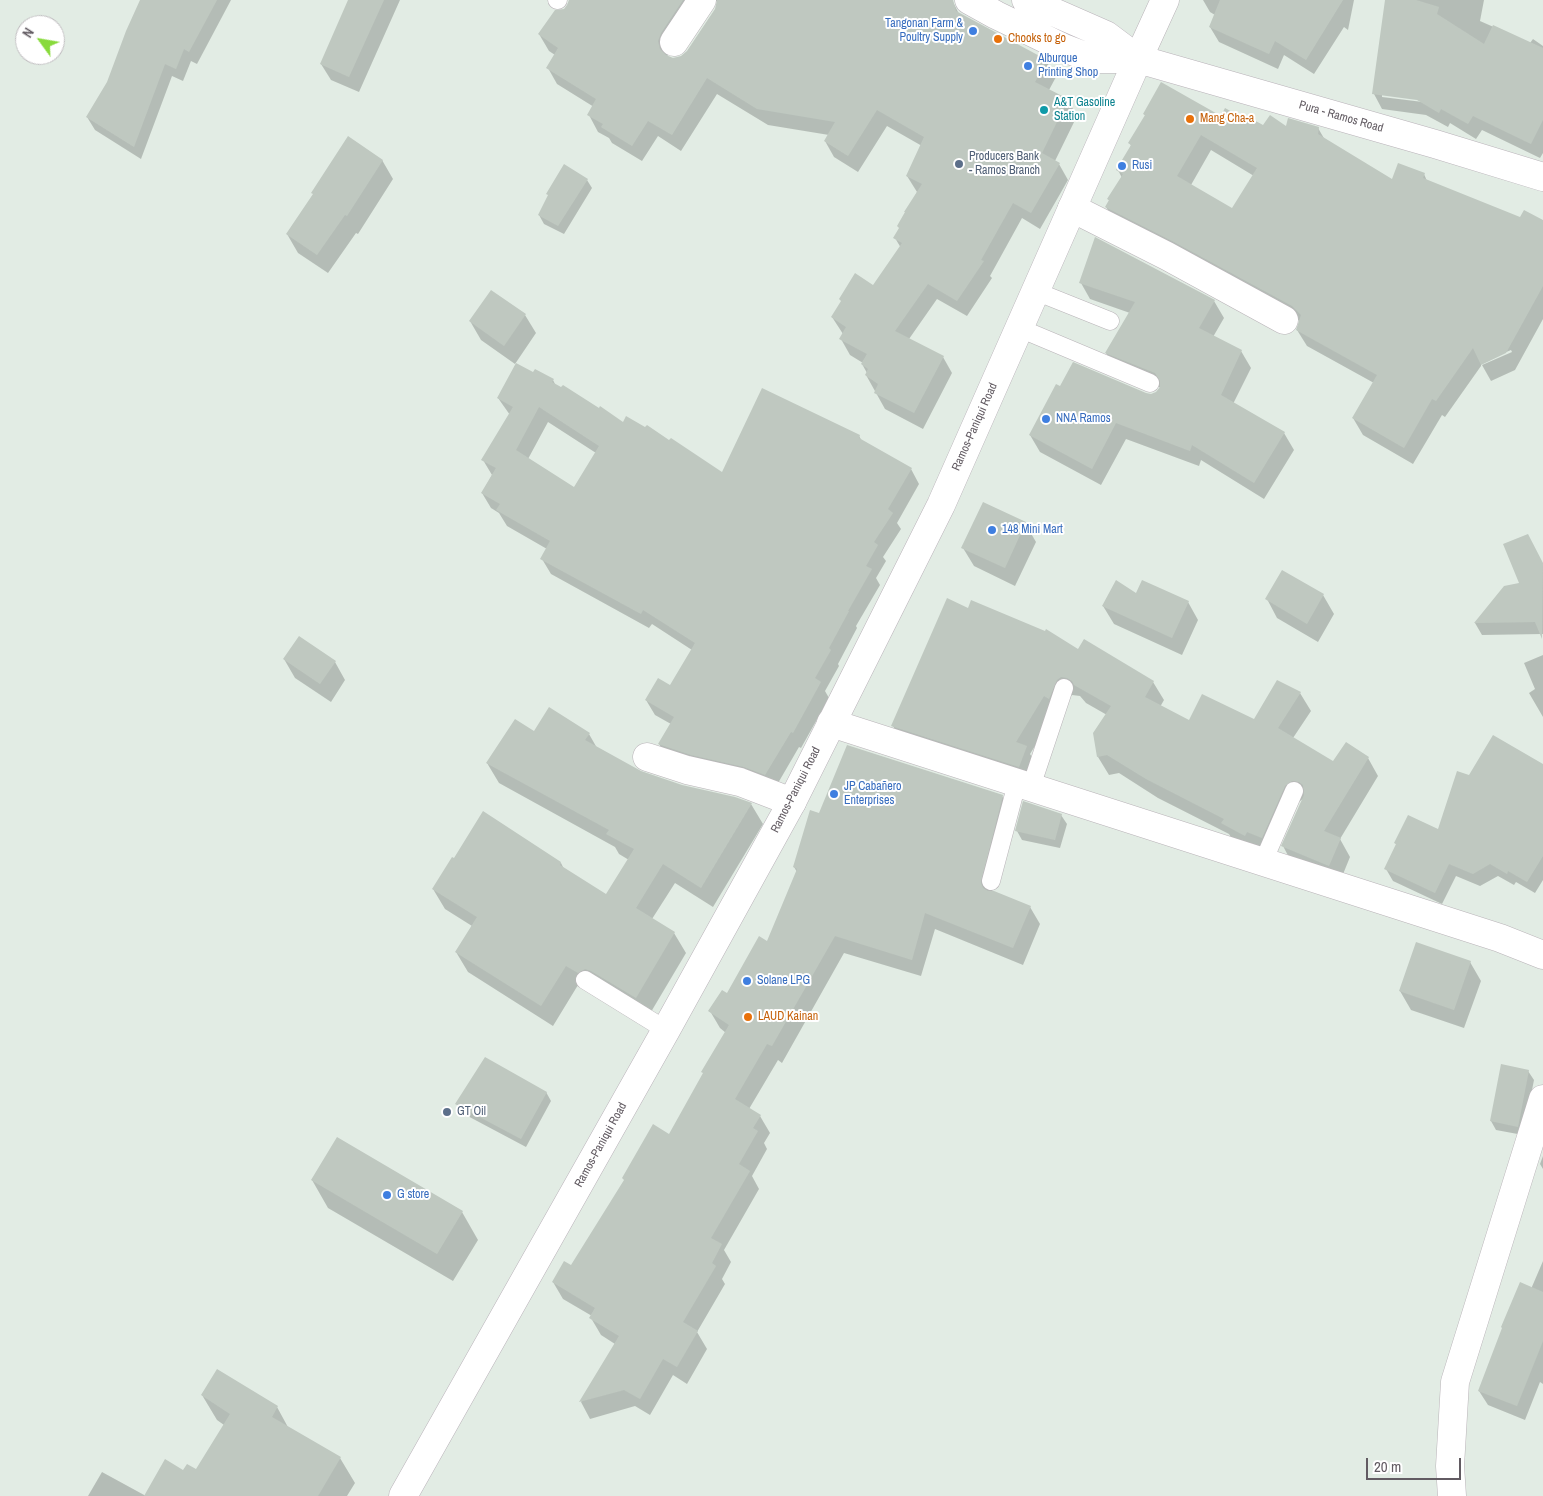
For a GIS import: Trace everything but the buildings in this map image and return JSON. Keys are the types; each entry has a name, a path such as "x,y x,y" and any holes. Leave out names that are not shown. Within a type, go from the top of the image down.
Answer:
{"main road":[{"path":"674,42 702,0"},
{"path":"969,0 1064,48 1093,59 1138,58"},
{"path":"1026,0 1106,35 1138,58"},
{"name":"Ramos-Paniqui Road","path":"403,1496 666,1030 792,802 941,504 1164,0"},
{"name":"Pura - Ramos Road","path":"1138,58 1543,177"},
{"path":"1072,208 1167,256 1284,320"},
{"path":"830,723 1500,938 1543,955"},
{"path":"647,757 687,770 740,782 792,802"},
{"path":"1452,1496 1450,1466 1455,1382 1543,1100"}],"lane":[{"path":"1035,291 1110,321"},
{"path":"1018,328 1150,383"},
{"path":"991,881 1024,785 1064,688"},
{"path":"1263,862 1294,791"},
{"path":"585,980 666,1030"}],"place":[{"name":"Tangonan Farm & Poultry Supply","path":"973,31"},
{"name":"Chooks to go","path":"998,39"},
{"name":"Alburque Printing Shop","path":"1028,66"},
{"name":"A&T Gasoline Station","path":"1044,110"},
{"name":"Mang Cha-a","path":"1190,119"},
{"name":"Producers Bank - Ramos Branch","path":"959,164"},
{"name":"Rusi","path":"1122,166"},
{"name":"NNA Ramos","path":"1046,419"},
{"name":"148 Mini Mart","path":"992,530"},
{"name":"JP Cabañero Enterprises","path":"834,794"},
{"name":"Solane LPG","path":"747,981"},
{"name":"LAUD Kainan","path":"748,1017"},
{"name":"GT Oil","path":"447,1112"},
{"name":"G store","path":"387,1195"}]}
